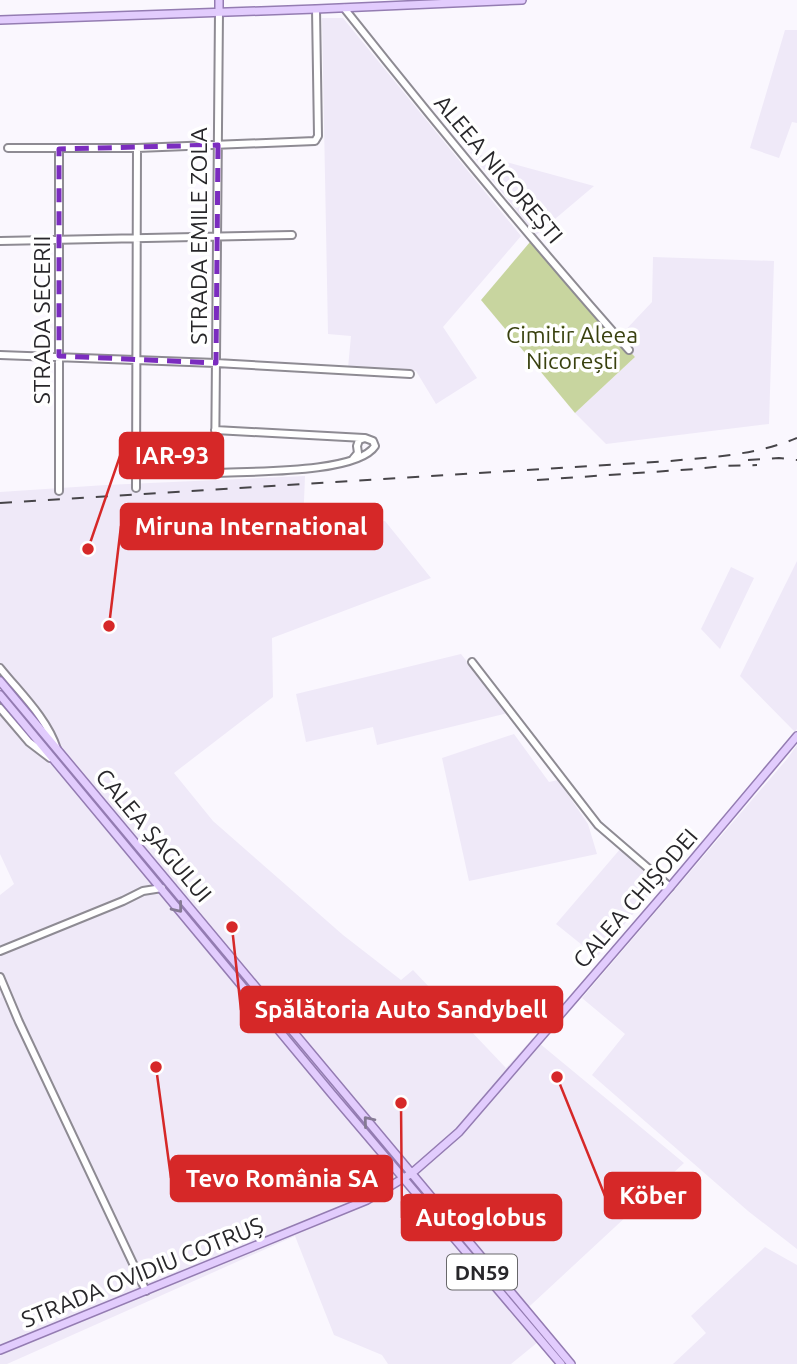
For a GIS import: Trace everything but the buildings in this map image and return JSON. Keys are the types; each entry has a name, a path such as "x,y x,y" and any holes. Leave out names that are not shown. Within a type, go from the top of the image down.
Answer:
{"main road":[{"name":"STRADA EMILE ZOLA","path":"219,0 219,12"},
{"path":"0,20 522,0"},
{"name":"CALEA ȘAGULUI","path":"0,681 571,1364"},
{"name":"CALEA ȘAGULUI","path":"0,695 561,1364"},
{"name":"CALEA CHIȘODEI","path":"412,1173 459,1132 797,736"},
{"name":"STRADA OVIDIU COTRUȘ","path":"0,1350 361,1202 412,1173"}],"street":[{"name":"ALEEA NICOREȘTI","path":"344,8 527,232 629,350"},
{"path":"8,148 138,148 315,141 318,136 316,9"},
{"name":"STRADA EMILE ZOLA","path":"219,12 215,473 326,467 353,459"},
{"path":"136,488 138,148"},
{"name":"STRADA SECERII","path":"59,149 59,491"},
{"path":"0,241 292,235"},
{"path":"0,355 410,374"},
{"path":"215,430 371,439 375,445 373,449 353,459"},
{"path":"352,438 361,453 366,453"},
{"path":"353,459 357,454 358,441 364,438"},
{"path":"472,662 598,825 670,887"},
{"name":"CALEA ȘAGULUI","path":"0,668 46,724 58,751"},
{"name":"CALEA ȘAGULUI","path":"0,708 29,742 56,762"},
{"path":"144,891 152,876"},
{"path":"0,951 144,891 162,888"},
{"path":"0,977 146,1290"}],"highlighted area":[{"path":"218,145 216,363 59,356 59,149"}],"shaded area":[{"path":"322,18 343,18 521,236 443,327 477,378 436,404 416,371 348,368 351,336 328,334"},
{"path":"785,30 797,30 797,123 792,122 779,158 750,148"},
{"path":"470,152 594,186 536,235"},
{"path":"653,257 774,261 769,424 606,444 575,413 635,357 618,338 652,302"},
{"path":"305,476 303,526 385,521 431,578 272,638 273,697 174,773 213,821 343,935 401,980 413,970 506,1068 533,1038 684,1163 518,1317 538,1342 511,1364 388,1364 382,1355 334,1335 295,1236 7,1364 0,1364 0,895 14,884 0,854 0,492"},
{"path":"797,561 797,729 795,732 740,676"},
{"path":"731,567 754,578 720,649 701,629"},
{"path":"461,654 508,713 377,745 373,727 306,742 296,694"},
{"path":"514,734 549,782 558,780 588,824 597,854 469,881 442,758"},
{"path":"797,745 797,1249 748,1211 592,1075 625,1034 582,998"},
{"path":"621,848 660,882 597,957 556,924"},
{"path":"765,1247 797,1265 797,1364 673,1364 706,1333 691,1316"}],"green space":[{"name":"Cimitir Aleea Nicorești","path":"530,242 635,357 575,413 481,300"}],"railway":[{"path":"0,503 670,461 750,452 797,438"},
{"path":"748,460 797,460"},
{"path":"537,480 757,465"}],"place":[{"name":"IAR-93","path":"88,549"},
{"name":"Miruna International","path":"109,626"},
{"name":"Spălătoria Auto Sandybell","path":"232,927"},
{"name":"Tevo România SA","path":"156,1067"},
{"name":"Köber","path":"557,1077"},
{"name":"Autoglobus","path":"401,1103"}]}
